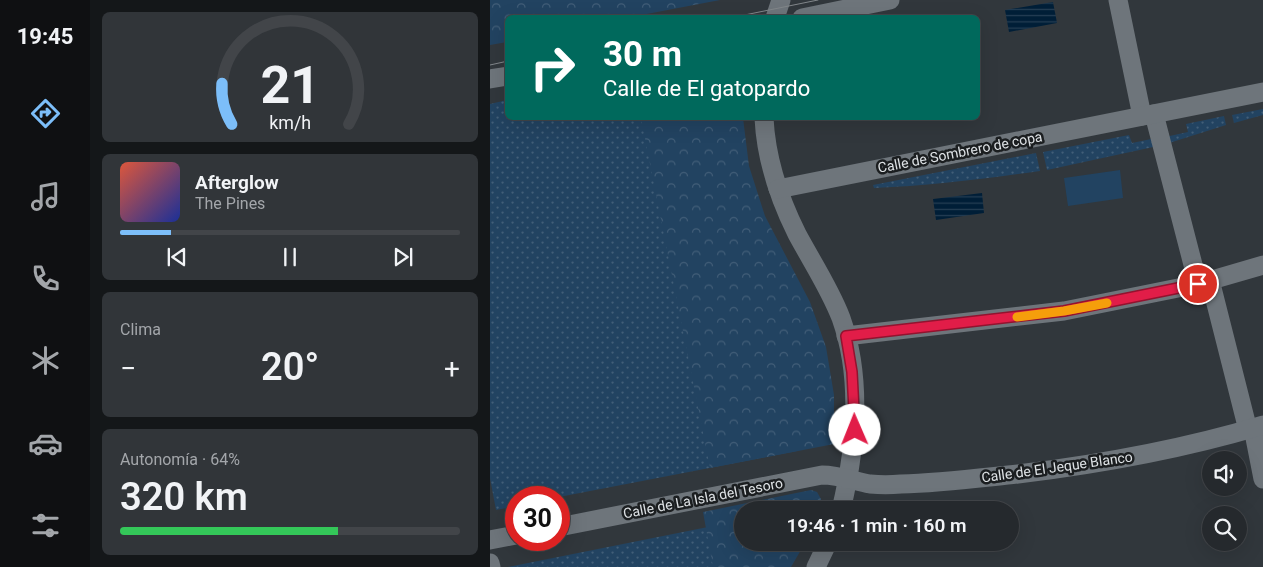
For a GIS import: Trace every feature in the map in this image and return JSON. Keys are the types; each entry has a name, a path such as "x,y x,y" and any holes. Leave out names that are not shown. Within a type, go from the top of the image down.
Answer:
{"street":[{"path":"776,15 782,0"},
{"path":"817,15 890,0"},
{"path":"1118,0 1148,115 1255,428 1263,479"},
{"path":"490,79 505,76"},
{"name":"Calle de Sombrero de copa","path":"778,188 1263,92"},
{"path":"764,120 768,150 778,188 797,234 832,298 846,336 852,372 855,412 854,443 843,501"},
{"path":"846,336 1064,311 1204,282 1263,265"},
{"name":"Calle de El Jeque Blanco","path":"848,478 871,484 900,484 972,479 1058,469 1216,439 1255,428"},
{"name":"Calle de La Isla del Tesoro","path":"570,525 810,477 831,475 848,478"},
{"path":"490,540 505,537"},
{"path":"816,567 824,551"},
{"path":"490,563 491,567"}],"green space":[{"path":"490,0 720,0 641,15 505,15 505,42 490,45"},
{"path":"505,100 505,120 710,120 797,451 570,495 570,486 505,486 505,508 496,510 490,478 490,104"},
{"path":"1263,109 1263,115 1234,123 1232,115"},
{"path":"1224,116 1226,125 1166,144 1165,137 1188,132 1186,124"},
{"path":"641,120 743,120 749,166 765,216 810,302 826,347 834,395 834,444 710,468"},
{"path":"1129,135 1132,143 1156,138 1158,146 1047,170 1043,152"},
{"path":"1036,153 1040,171 915,186 874,188 873,185"},
{"path":"1120,170 1123,198 1068,206 1064,178"},
{"path":"811,490 817,492 821,499 821,501 757,501"},
{"path":"734,506 734,551 800,551 791,567 713,567 703,512"},
{"path":"734,522 734,551 750,551 763,567 508,567"}],"shaded area":[{"path":"1053,2 1057,23 1009,32 1005,10"},
{"path":"982,193 984,213 936,220 933,199"}],"tram line":[{"path":"745,15 818,0"},
{"path":"490,65 505,62"}],"slow traffic":[{"path":"1017,317 1107,303"}],"route":[{"path":"855,430 852,372 846,336 1064,311 1198,284"}]}
